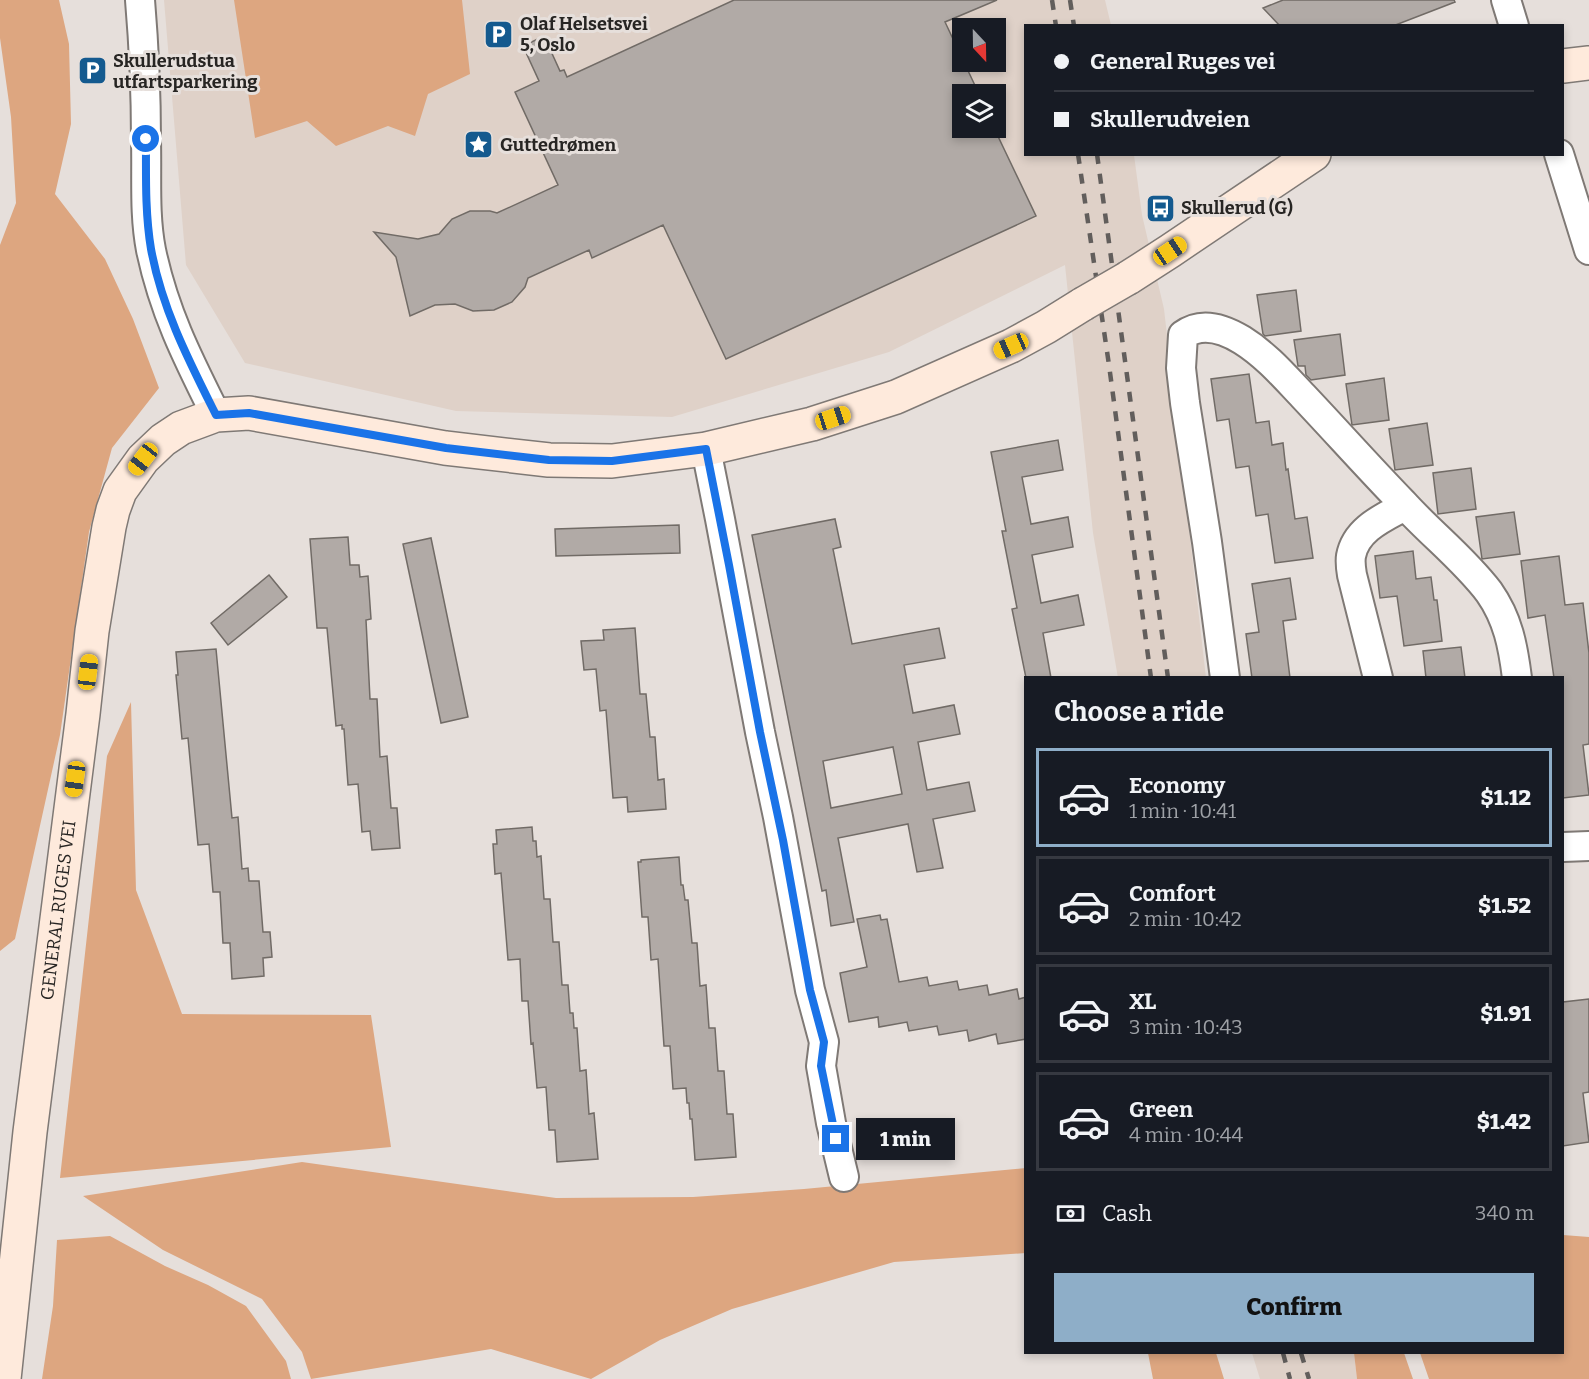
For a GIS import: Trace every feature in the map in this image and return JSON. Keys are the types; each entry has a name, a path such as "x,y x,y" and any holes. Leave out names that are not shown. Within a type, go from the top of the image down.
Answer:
{"main road":[{"path":"1564,66 1589,63"},
{"name":"GENERAL RUGES VEI","path":"4,1379 30,1132 92,631 109,527 120,491 143,459 163,440 181,429 216,415 249,413 446,448 549,460 612,461 706,449 812,424 896,397 1011,346 1128,278 1311,156"}],"street":[{"path":"140,0 145,80 146,209 151,248 166,309 186,356 216,415"},
{"path":"1506,0 1513,24"},
{"path":"1560,156 1589,250"},
{"path":"1225,676 1181,368 1183,335 1192,328 1205,327 1222,330 1242,340 1264,357 1405,506 1451,549 1489,592 1502,615 1512,642 1517,676"},
{"path":"706,449 810,990 824,1042 821,1066 844,1177"},
{"path":"1377,676 1352,575 1350,558 1356,542 1367,528 1405,506"},
{"path":"1564,847 1589,846"}],"shaded area":[{"path":"0,0 59,0 69,44 71,124 55,194 105,259 133,319 159,388 112,448 89,532 60,735 15,939 0,951 0,245 16,203 11,117 0,38"},
{"path":"164,0 1105,0 1111,24 1024,24 1024,156 1134,156 1142,215 1164,309 1206,676 1118,676 1093,533 1065,265 889,352 672,417 456,411 245,363 186,265"},
{"path":"234,0 462,0 470,74 428,94 415,136 388,126 336,146 307,121 255,138"},
{"path":"131,702 136,890 182,1014 371,1015 391,1147 60,1178 107,756"},
{"path":"302,1162 556,1198 693,1197 1024,1168 1024,1253 894,1262 732,1309 660,1340 591,1379 491,1349 311,1379 302,1352 262,1299 163,1250 83,1196"},
{"path":"1564,1235 1589,1237 1589,1379 1429,1379 1420,1354 1564,1354"},
{"path":"110,1236 246,1306 286,1361 291,1379 42,1379 53,1306 57,1240"},
{"path":"1148,1354 1216,1354 1224,1379 1153,1379"},
{"path":"1252,1354 1354,1354 1357,1379 1260,1379"},
{"path":"1354,1354 1404,1354 1413,1379 1357,1379"}],"building":[{"path":"734,0 997,0 945,22 952,37 952,72 969,72 974,84 952,84 952,138 999,138 1036,216 726,359 663,225 592,258 589,250 528,278 525,287 512,302 494,310 473,311 455,304 435,305 410,316 396,257 374,232 418,239 439,234 452,219 470,211 497,213 558,185 515,92 539,81 523,46 544,36 560,71 564,70 567,77"},
{"path":"1283,0 1454,0 1455,2 1398,24 1278,24 1263,8"},
{"path":"1296,290 1301,331 1265,336 1257,295"},
{"path":"1340,334 1345,375 1311,380 1306,375 1305,366 1298,366 1294,340"},
{"path":"1249,374 1256,423 1269,421 1272,445 1283,443 1295,519 1307,517 1313,558 1275,563 1268,514 1256,516 1249,466 1236,468 1229,419 1217,421 1211,379"},
{"path":"1384,378 1389,420 1352,425 1346,384"},
{"path":"1427,423 1433,465 1395,470 1389,429"},
{"path":"1058,440 1063,470 1022,477 1031,524 1068,517 1073,547 1032,555 1041,603 1078,595 1084,625 1043,633 1051,676 1026,676 1012,609 1017,608 1002,531 1006,531 991,452"},
{"path":"1471,468 1476,509 1438,514 1433,473"},
{"path":"1514,512 1520,554 1482,559 1476,517"},
{"path":"835,519 841,547 833,549 852,644 939,628 945,658 904,665 913,713 954,705 960,734 918,742 927,790 969,782 975,811 933,819 943,868 917,872 908,824 838,838 854,922 831,926 826,890 822,891 752,535","holes":["893,747 902,794 831,808 823,761"]},
{"path":"679,525 680,553 556,556 555,529"},
{"path":"348,537 350,565 359,565 360,577 368,576 371,619 366,620 370,699 377,699 380,757 387,756 391,808 397,808 400,848 372,850 370,831 362,832 358,784 348,785 344,729 342,725 336,726 327,628 317,628 310,539"},
{"path":"431,538 468,717 441,723 403,544"},
{"path":"1413,551 1416,579 1431,577 1434,600 1437,600 1442,641 1404,646 1397,596 1380,598 1375,556"},
{"path":"1559,556 1565,605 1583,603 1589,653 1589,744 1583,745 1589,795 1564,798 1564,676 1554,676 1545,615 1528,618 1521,561"},
{"path":"269,575 287,597 228,645 211,623"},
{"path":"1290,578 1296,619 1283,621 1290,676 1252,676 1246,634 1259,632 1252,584"},
{"path":"635,628 640,694 646,694 650,737 655,737 658,780 664,779 666,809 628,812 627,797 613,798 606,710 600,711 596,669 584,670 581,641 604,640 603,630"},
{"path":"1461,647 1465,676 1426,676 1423,651"},
{"path":"216,649 232,818 238,817 242,869 248,868 249,881 259,881 263,932 270,932 272,957 263,958 264,976 232,979 230,943 223,943 220,892 213,892 209,844 198,845 188,738 182,739 176,652"},
{"path":"532,827 537,857 541,856 544,899 550,899 553,942 559,942 562,985 568,985 570,1013 573,1013 574,1028 577,1028 580,1071 586,1070 589,1114 594,1113 598,1159 557,1162 555,1130 549,1130 546,1087 537,1088 528,1001 522,1001 520,959 508,960 501,873 495,874 493,844 497,844 496,830"},
{"path":"679,857 681,885 683,885 685,900 688,900 692,943 697,943 700,986 706,985 709,1028 715,1028 718,1071 724,1071 727,1114 733,1114 736,1157 695,1160 692,1119 690,1119 686,1088 673,1089 670,1046 664,1046 658,959 651,960 648,917 642,917 638,862"},
{"path":"880,915 881,920 887,919 899,982 927,977 929,986 957,981 959,990 987,985 989,995 1017,989 1019,999 1024,998 1024,1039 998,1044 996,1034 969,1041 967,1030 939,1035 937,1026 909,1031 907,1022 879,1027 878,1017 849,1022 840,973 867,967 857,919"},
{"path":"1589,999 1589,1092 1583,1093 1589,1142 1564,1146 1564,1002"}],"railway":[{"path":"1052,0 1056,24"},
{"path":"1070,0 1074,24"},
{"path":"1078,156 1151,676"},
{"path":"1097,156 1168,676"},
{"path":"1283,1354 1290,1379"},
{"path":"1301,1354 1309,1379"}],"place":[{"name":"Olaf Helsetsvei 5, Oslo","path":"499,34"},
{"name":"Skullerudstua utfartsparkering","path":"92,71"},
{"name":"Guttedrømen","path":"479,145"},
{"name":"Skullerud (G)","path":"1160,208"}],"route":[{"path":"146,139 146,209 157,277 166,309 186,356 216,415 249,413 446,448 549,460 612,461 706,449 783,840 810,990 824,1042 821,1066 836,1139"}]}
